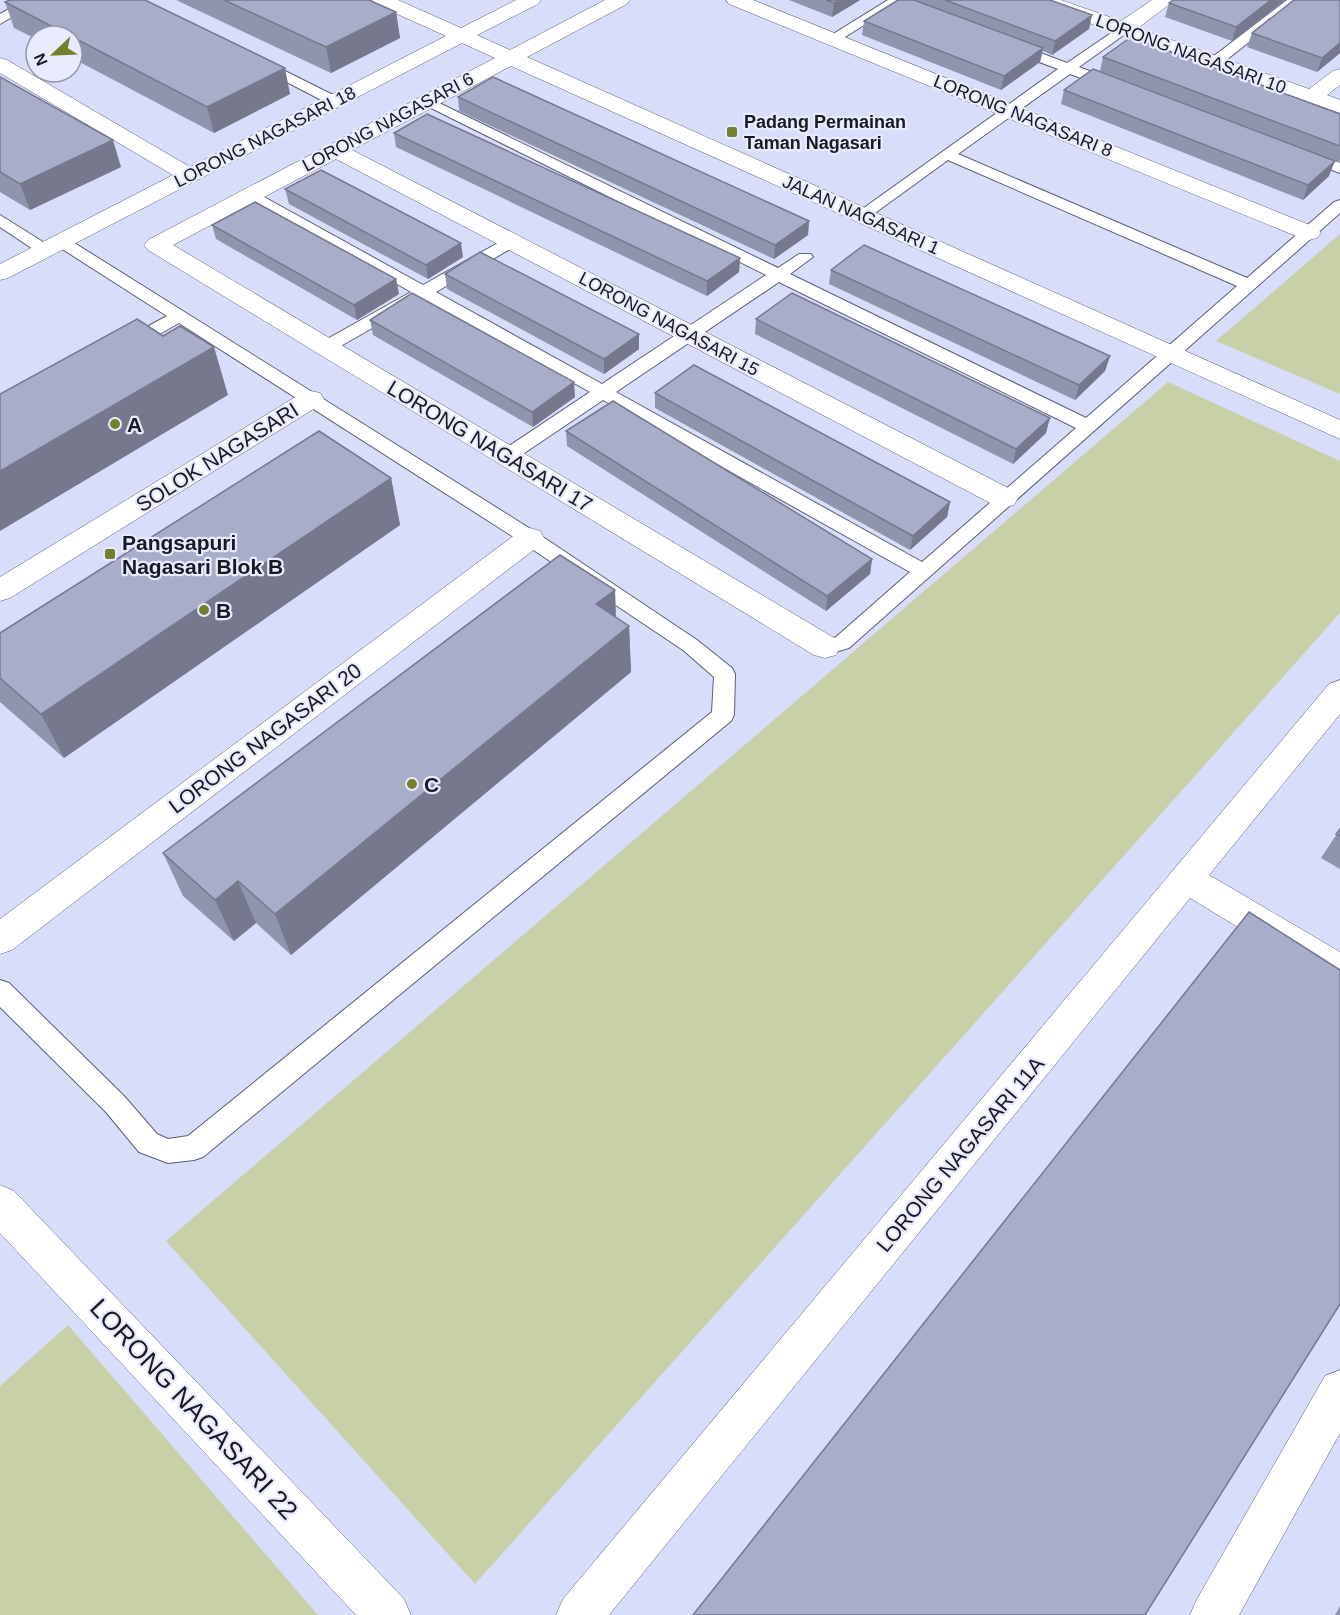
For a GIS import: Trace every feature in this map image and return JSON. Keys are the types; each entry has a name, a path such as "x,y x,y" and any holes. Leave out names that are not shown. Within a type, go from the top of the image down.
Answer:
{"street":[{"name":"JALAN NAGASARI 1","path":"382,0 1340,430"},
{"name":"LORONG NAGASARI 18","path":"0,273 531,0"},
{"name":"LORONG NAGASARI 6","path":"156,244 620,0"},
{"name":"LORONG NAGASARI 8","path":"736,0 1309,232"},
{"name":"LORONG NAGASARI 10","path":"1042,0 1340,107"},
{"path":"1123,29 1165,0"},
{"path":"0,64 190,176"},
{"path":"1312,97 1340,75"},
{"name":"LORONG NAGASARI 15","path":"335,150 1004,498"},
{"name":"LORONG NAGASARI 17","path":"156,244 825,647"},
{"name":"SOLOK NAGASARI","path":"0,591 311,399"},
{"name":"LORONG NAGASARI 20","path":"0,939 530,538"},
{"name":"LORONG NAGASARI 11A","path":"579,1615 1340,692"},
{"path":"1186,879 1340,970"},
{"name":"LORONG NAGASARI 22","path":"0,1204 388,1615"},
{"path":"1213,1615 1340,1391"}],"lane":[{"path":"0,20 35,0"},
{"path":"1215,62 1295,0"},
{"path":"832,39 897,2"},
{"path":"862,215 1123,29"},
{"path":"1003,43 1123,88"},
{"path":"252,59 334,101"},
{"path":"426,102 1087,426"},
{"path":"1296,152 1340,168"},
{"path":"946,154 1248,285"},
{"path":"250,195 923,571"},
{"path":"825,647 842,642 1340,205"},
{"path":"0,220 54,246 180,316 530,538 690,645 725,674 723,716 194,1148 168,1151 148,1143 115,1104 0,991"},
{"path":"326,347 511,242"},
{"path":"507,456 805,256"},
{"path":"110,355 180,316"}],"green space":[{"path":"1340,234 1340,394 1216,341"},
{"path":"1168,382 1340,461 1340,613 475,1584 166,1241"},
{"path":"68,1325 318,1615 0,1615 0,1386"}],"building":[{"path":"10,0 145,0 285,68 207,107 84,43 84,24 47,24 5,2"},
{"path":"224,0 369,0 396,12 326,47"},
{"path":"898,0 914,0 1043,48 1004,76 864,21"},
{"path":"945,0 1050,0 1092,15 1055,41"},
{"path":"1173,0 1271,0 1236,27 1169,3"},
{"path":"1294,0 1340,0 1340,43 1322,58 1252,33"},
{"path":"1131,37 1340,114 1340,146 1103,57"},
{"path":"1093,69 1335,161 1308,185 1064,90"},
{"path":"0,77 113,140 20,184 0,172"},
{"path":"493,77 809,221 775,245 458,97"},
{"path":"427,114 740,258 707,281 394,133"},
{"path":"321,170 461,243 426,265 285,189"},
{"path":"255,202 396,279 354,305 212,225"},
{"path":"864,245 1110,356 1079,385 831,270"},
{"path":"480,252 639,334 604,359 445,274"},
{"path":"412,293 574,382 532,412 370,320"},
{"path":"792,293 1050,418 1016,449 756,319"},
{"path":"137,319 163,336 180,326 214,347 0,471 0,394"},
{"path":"694,365 950,502 913,536 655,393"},
{"path":"613,401 872,559 827,596 566,431"},
{"path":"319,431 391,478 41,714 0,678 0,633"},
{"path":"560,555 615,590 596,604 629,626 275,914 238,881 215,900 163,853"},
{"path":"1249,912 1340,970 1340,1304 1145,1615 693,1615"}],"place":[{"name":"Padang Permainan Taman Nagasari","path":"732,132"},
{"name":"A","path":"115,424"},
{"name":"Pangsapuri Nagasari Blok B","path":"110,554"},
{"name":"B","path":"204,610"},
{"name":"C","path":"412,784"}]}
